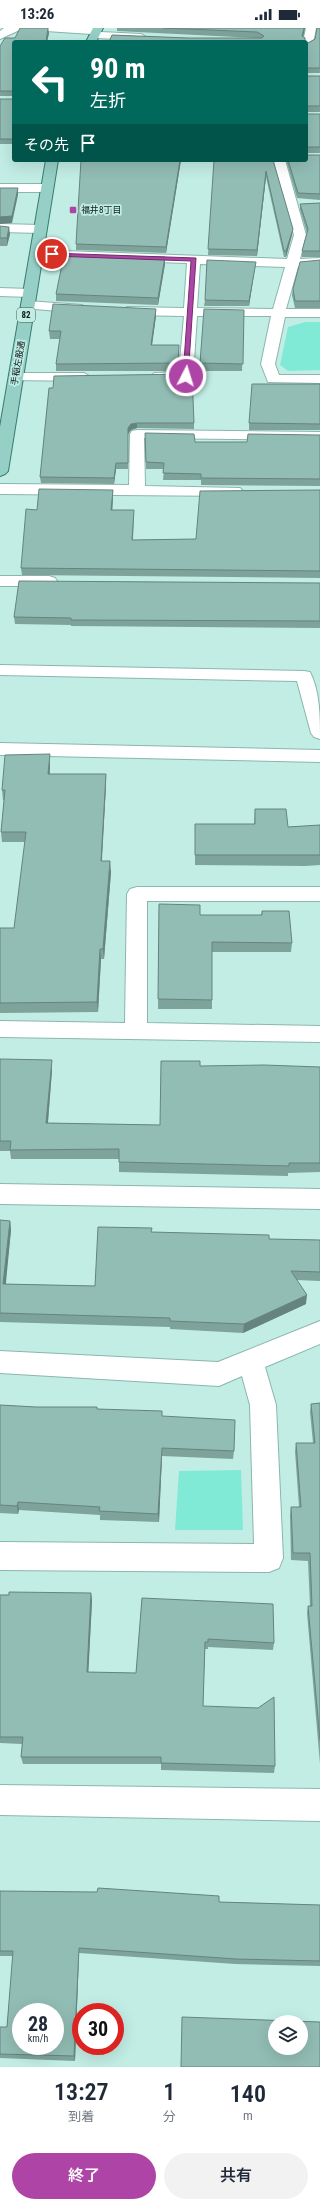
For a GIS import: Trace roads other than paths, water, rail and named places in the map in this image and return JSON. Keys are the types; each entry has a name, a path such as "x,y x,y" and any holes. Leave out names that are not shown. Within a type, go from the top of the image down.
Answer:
{"main road":[{"name":"手稲左股通","path":"0,471 4,425 16,377 52,162"}],"street":[{"path":"0,36 8,30 19,28"},
{"path":"46,28 95,34 149,37"},
{"path":"308,40 311,28"},
{"path":"308,44 320,45"},
{"path":"280,162 300,235 279,312 268,364 273,379 320,379"},
{"path":"0,188 47,188"},
{"path":"291,204 306,204"},
{"path":"0,228 41,228"},
{"path":"36,254 292,263 320,262"},
{"path":"148,376 186,376 192,311 194,259"},
{"path":"0,292 29,299 96,310"},
{"path":"112,310 320,313"},
{"path":"16,377 101,376"},
{"path":"137,490 137,434 320,436"},
{"path":"0,488 248,491"},
{"path":"0,581 62,581"},
{"path":"0,670 304,676 320,733"},
{"path":"0,748 320,756"},
{"path":"136,1031 137,894 320,894"},
{"path":"0,1029 320,1034"},
{"path":"0,1194 320,1199"},
{"path":"0,1362 219,1374 320,1332"},
{"path":"0,1556 269,1558 263,1405 251,1361"},
{"path":"0,1800 320,1805"}],"place":[{"name":"福井8丁目","path":"73,210"}]}
